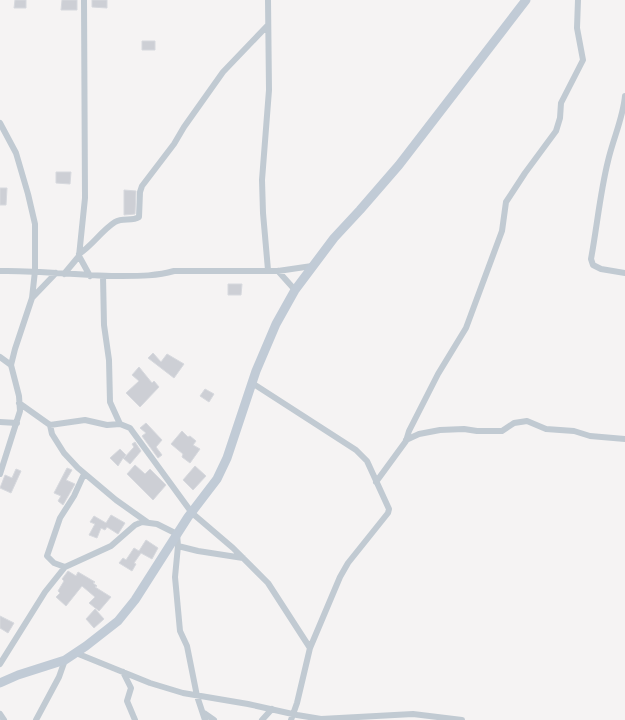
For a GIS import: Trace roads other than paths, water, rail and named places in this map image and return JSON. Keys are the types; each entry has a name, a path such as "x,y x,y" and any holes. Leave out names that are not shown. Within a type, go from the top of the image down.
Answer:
{"street":[{"path":"84,0 84,198 79,255 90,276"},
{"path":"268,0 269,90 262,180 268,270"},
{"path":"0,683 18,675 65,660 118,621 135,600 177,534 217,479 228,458 252,383 276,324 295,290 334,238 399,165 526,0"},
{"path":"376,482 393,461 406,440 438,374 466,328 502,231 506,202 556,131 560,118 561,103 583,60 577,28 578,0"},
{"path":"64,274 79,255 92,245 104,230 116,222 139,217 140,192 142,186 174,144 184,127 223,72 268,25"},
{"path":"625,96 624,109 608,160 591,259 593,265 601,269 625,273"},
{"path":"0,123 16,154 35,224 35,271 32,298 15,349 12,365 20,403 20,411 0,474"},
{"path":"0,271 35,271 103,276 161,275 174,271 278,271 312,266"},
{"path":"278,271 295,290"},
{"path":"32,298 56,273"},
{"path":"103,276 104,324 109,360 110,402 120,424"},
{"path":"0,357 12,365"},
{"path":"252,383 356,450 367,462 389,509 388,513 348,563 310,648 292,717"},
{"path":"20,403 50,425 52,434 64,453 84,474 116,500 147,522 157,524 177,534"},
{"path":"50,425 85,420 107,425 120,424 130,428 192,513 244,558 268,583 310,648"},
{"path":"406,440 419,434 440,430 464,429 477,431 502,431 514,423 528,421 546,429 574,432 590,436 625,439"},
{"path":"0,422 17,423"},
{"path":"65,567 54,564 47,556 60,518 74,496 84,474"},
{"path":"0,664 45,592 65,567 111,546 135,525 147,522"},
{"path":"177,534 178,546 175,577 179,624 187,646 197,696 204,717 214,720"},
{"path":"178,546 198,551 244,558"},
{"path":"76,653 150,683 197,696 272,709 292,717 321,719 400,714 426,715 462,720"},
{"path":"36,720 59,677 65,660"},
{"path":"123,672 131,688 127,701 135,720"},
{"path":"262,720 272,709"},
{"path":"0,714 4,720"},
{"path":"395,720 400,714"}]}
